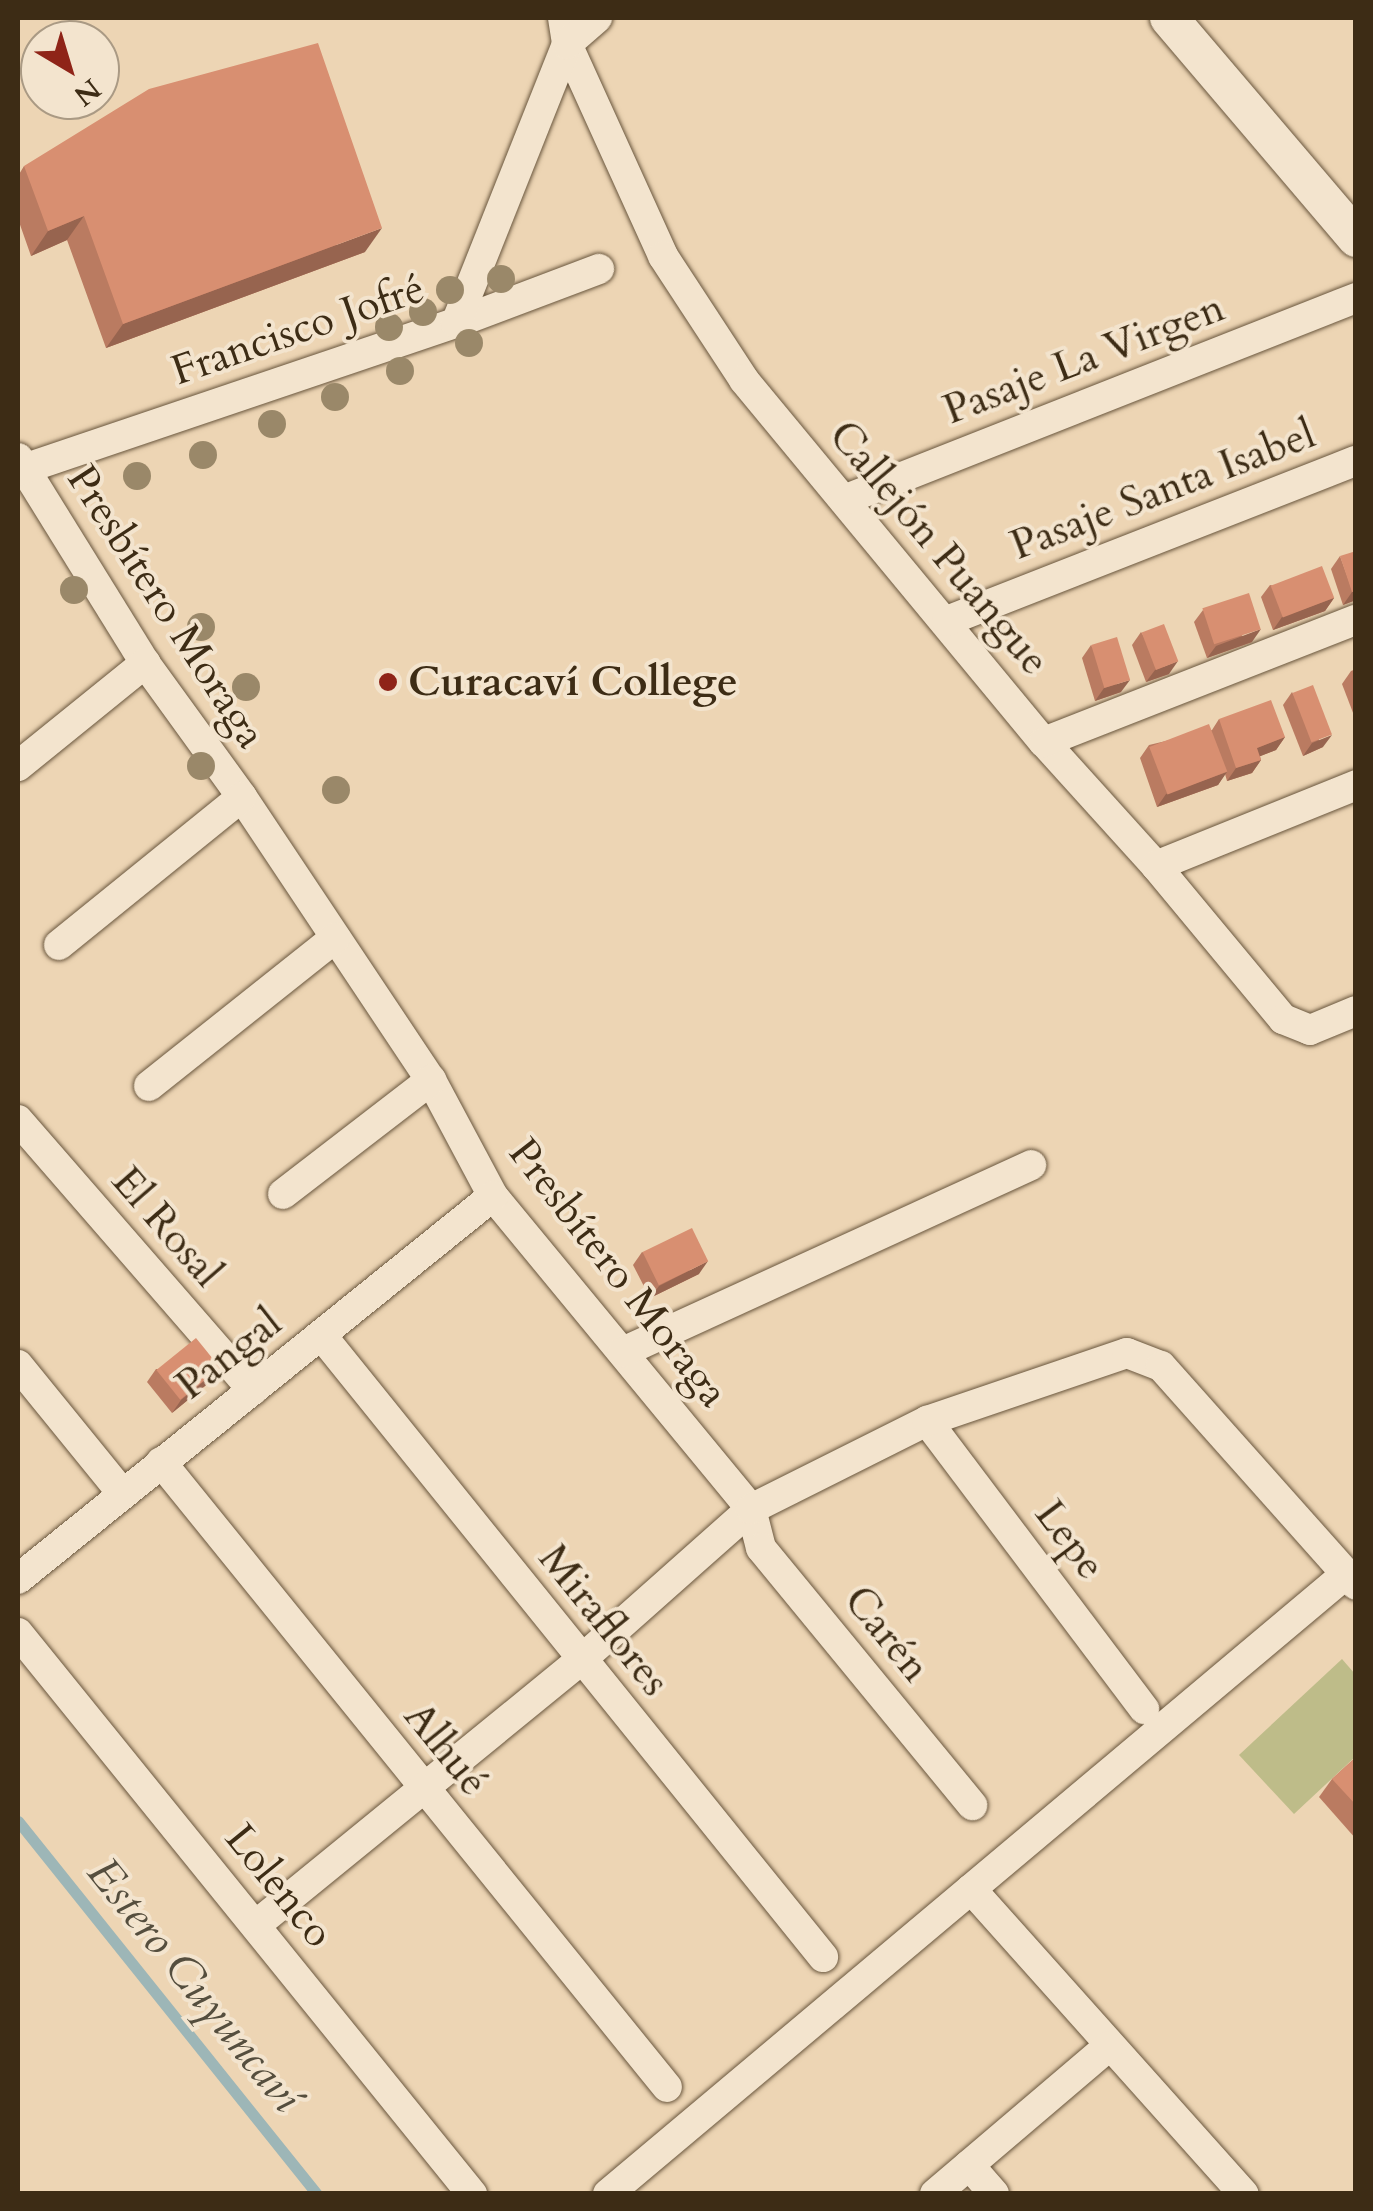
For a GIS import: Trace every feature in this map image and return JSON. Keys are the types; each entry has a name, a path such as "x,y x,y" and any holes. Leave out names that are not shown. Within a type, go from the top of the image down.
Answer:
{"street":[{"name":"Francisco Jofré","path":"20,465 456,322 566,31 598,18"},
{"path":"1169,18 1356,238"},
{"name":"Callejón Puangue","path":"566,31 663,256 744,380 1044,742 1156,866 1283,1019 1310,1030 1356,1011"},
{"path":"456,322 599,269"},
{"name":"Pasaje La Virgen","path":"844,500 1356,298"},
{"name":"Pasaje Santa Isabel","path":"947,621 1356,461"},
{"name":"Presbítero Moraga","path":"20,465 145,663 242,797 431,1080 493,1196 751,1510"},
{"path":"1044,742 1356,620"},
{"path":"18,766 145,663"},
{"path":"1156,866 1356,786"},
{"path":"59,945 242,797"},
{"path":"149,1086 335,938"},
{"path":"284,1194 431,1080"},
{"name":"El Rosal","path":"18,1120 253,1390"},
{"path":"623,1352 1031,1165"},
{"name":"Pangal","path":"18,1579 493,1196"},
{"name":"Miraflores","path":"322,1336 823,1956"},
{"path":"256,1924 581,1660 751,1510 927,1421 1128,1354 1161,1366 1351,1580 972,1889 608,2194"},
{"path":"18,1366 122,1493"},
{"name":"Lepe","path":"927,1421 1144,1709"},
{"name":"Alhué","path":"161,1462 668,2087"},
{"name":"Carén","path":"751,1510 761,1548 972,1805"},
{"name":"Lolenco","path":"18,1633 472,2194"},
{"path":"972,1889 1108,2047 1244,2194"},
{"path":"935,2194 1108,2047"},
{"path":"969,2164 994,2194"}],"shaded area":[{"path":"1342,1659 1355,1674 1355,1757 1294,1814 1239,1755"}],"building":[{"path":"318,43 382,228 123,324 84,216 48,231 24,166 99,120 120,120 120,107 149,89"},
{"path":"1356,551 1356,591 1352,592 1340,556"},
{"path":"1322,566 1334,598 1283,617 1271,586"},
{"path":"1249,593 1261,629 1214,644 1202,608"},
{"path":"1164,624 1178,661 1156,670 1142,633"},
{"path":"1117,637 1130,680 1104,688 1091,645"},
{"path":"1313,685 1332,734 1311,742 1292,693"},
{"path":"1271,700 1285,737 1257,748 1261,760 1236,768 1219,719"},
{"path":"1209,724 1227,772 1168,795 1149,747"},
{"path":"692,1228 708,1261 659,1285 643,1252"},
{"path":"196,1338 220,1368 180,1400 156,1370"},
{"path":"1356,1757 1356,1805 1332,1779"}],"waterway":[{"name":"Estero Cuyuncaví","path":"18,1821 317,2194"}],"place":[{"name":"Curacaví College","path":"388,682"}]}
